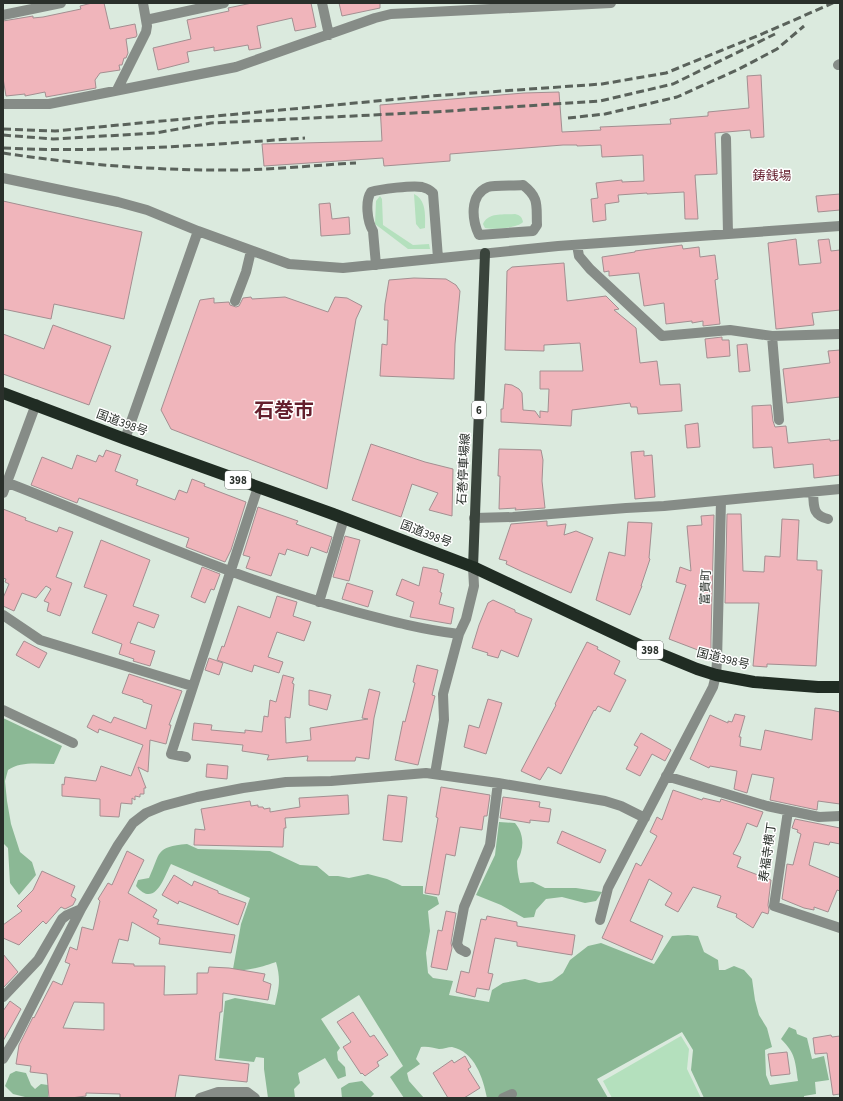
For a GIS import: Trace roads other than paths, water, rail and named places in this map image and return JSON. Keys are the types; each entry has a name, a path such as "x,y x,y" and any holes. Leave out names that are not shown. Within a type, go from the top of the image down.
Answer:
{"highway":[{"name":"国道398号","path":"3,393 36,404 125,439 344,518 473,568 641,646 697,669 716,675 754,682 818,687 840,686"}],"main road":[{"name":"石巻停車場線","path":"473,568 485,253"}],"street":[{"path":"3,15 60,3"},
{"path":"117,90 146,32 146,20 143,3"},
{"path":"146,20 224,3"},
{"path":"322,3 329,35"},
{"path":"3,103 49,104 236,67 391,14 484,6 612,3"},
{"path":"726,138 728,234"},
{"path":"3,178 118,202 147,210 251,252 289,264 343,268 485,253 840,226"},
{"path":"523,185 531,191 536,198 537,226 535,230 486,235 479,235 476,228 473,206 478,195 488,187 523,185"},
{"path":"376,265 373,231 370,226 367,199 371,192 378,190 422,187 433,193 438,258"},
{"path":"125,439 198,231"},
{"path":"485,253 486,235"},
{"path":"577,246 579,256 590,269 662,336 730,330 772,336 840,334"},
{"path":"235,301 246,272 251,252"},
{"path":"772,336 779,420"},
{"path":"3,493 5,482 36,404"},
{"path":"5,482 230,571 319,602 391,621 459,634"},
{"path":"186,757 171,754 258,487"},
{"path":"474,518 513,517 721,501 840,489"},
{"path":"813,492 814,510 820,517 828,519"},
{"name":"富貴町","path":"600,920 608,888 666,776 700,704 713,687 716,675 721,501"},
{"path":"319,602 344,518"},
{"path":"435,774 444,720 443,694 459,634 466,619 474,586 473,568"},
{"path":"3,615 40,640 192,686"},
{"path":"3,710 73,743"},
{"path":"3,1059 15,1039 81,909 118,844 133,823 146,813 164,806 197,797 243,788 286,782 331,781 426,773 498,783 605,801 621,806 645,818"},
{"name":"寿福寺横丁","path":"666,776 767,806 788,810 774,906 840,928"},
{"path":"466,952 460,949 457,944 464,907 490,845 498,783"},
{"path":"788,810 819,817 840,816"},
{"path":"3,997 38,960 62,919 67,915 81,909"},
{"path":"200,1098 218,1092 236,1095 247,1092 255,1098"},
{"path":"503,1098 512,1094 509,1098"}],"railway":[{"path":"3,129 55,131 431,96 602,84 666,73 833,3"},
{"path":"568,118 605,114 677,97 739,69 777,49 804,26"},
{"path":"3,135 53,139 156,133 211,123 433,112 600,101 673,84 775,34"},
{"path":"3,148 79,150 116,149 192,146 305,138"},
{"path":"3,153 92,164 212,170 242,170 356,163"}],"district":[{"name":"鋳銭場","path":"772,176"},
{"name":"石巻市","path":"284,411"}]}
